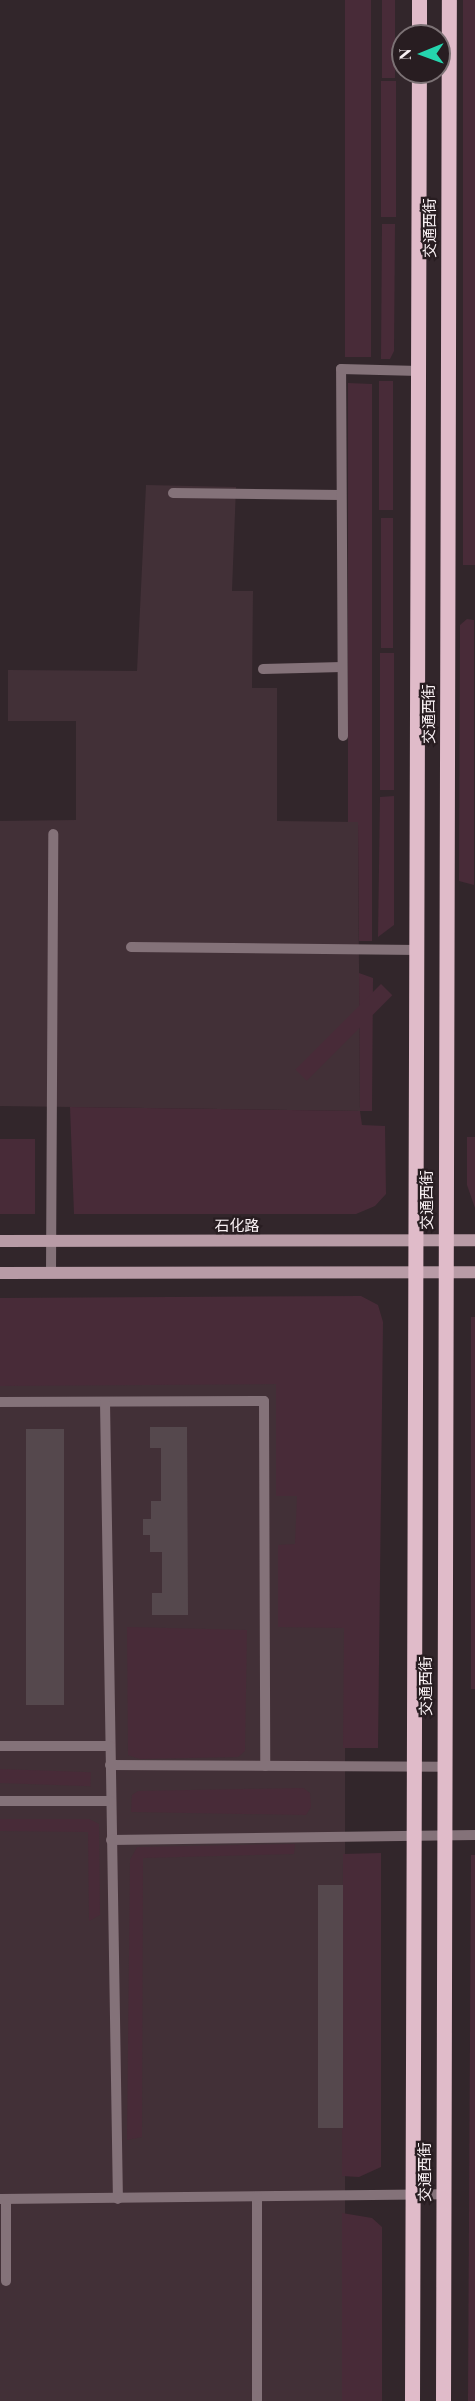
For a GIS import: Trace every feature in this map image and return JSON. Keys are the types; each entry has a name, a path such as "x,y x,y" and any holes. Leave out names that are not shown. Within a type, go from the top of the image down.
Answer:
{"main road":[{"path":"419,0 419,24"},
{"name":"交通西街","path":"443,2401 449,0"},
{"name":"交通西街","path":"412,2401 418,1272 419,84"},
{"name":"石化路","path":"0,1241 475,1240"},
{"path":"0,1273 475,1272"}],"lane":[{"path":"343,735 341,369 419,371"},
{"path":"173,493 341,495"},
{"path":"263,669 342,667"},
{"path":"51,1273 53,834"},
{"path":"131,947 418,950"},
{"path":"0,1402 264,1401 265,1766"},
{"path":"105,1402 118,2199"},
{"path":"0,1746 110,1746"},
{"path":"110,1766 444,1767"},
{"path":"0,1801 111,1802"},
{"path":"111,1840 415,1838 475,1835"},
{"path":"6,2282 3,2199 443,2194"},
{"path":"257,2197 257,2401"}],"shaded area":[{"path":"345,0 371,0 371,357 345,357"},
{"path":"382,0 395,0 395,24 391,24 391,78 382,78"},
{"path":"463,0 475,0 475,565 463,565"},
{"path":"381,81 391,81 391,84 396,84 396,217 381,217"},
{"path":"382,224 395,224 394,351 390,359 381,359"},
{"path":"379,381 393,381 393,510 379,510"},
{"path":"348,383 372,384 372,941 359,941 358,822 348,822"},
{"path":"146,485 236,487 232,591 253,591 252,688 277,688 277,821 358,822 360,1111 0,1106 0,821 76,820 76,721 8,721 8,670 137,671"},
{"path":"381,518 393,518 393,648 381,648"},
{"path":"467,619 474,620 474,885 459,881 460,625"},
{"path":"380,653 394,653 394,790 380,790"},
{"path":"394,796 394,925 378,937 380,797"},
{"path":"359,973 373,978 372,1111 360,1111"},
{"path":"381,984 392,995 307,1081 295,1070"},
{"path":"70,1107 360,1111 362,1125 385,1126 386,1194 375,1206 356,1214 74,1214"},
{"path":"467,1137 475,1137 475,1208 467,1185"},
{"path":"0,1139 35,1139 35,1214 0,1214"},
{"path":"361,1296 378,1305 383,1322 378,1748 343,1748 344,1628 278,1627 278,1545 295,1544 297,1496 276,1496 276,1384 0,1386 0,1298"},
{"path":"471,1317 475,1317 475,1689 471,1689"},
{"path":"0,1372 345,1372 345,2401 0,2401"},
{"path":"127,1627 247,1630 245,1751 238,1757 140,1759 128,1755"},
{"path":"0,1769 91,1772 90,1786 0,1783"},
{"path":"303,1788 310,1793 311,1807 306,1815 131,1812 132,1795 138,1791"},
{"path":"0,1819 89,1819 99,1824 100,1915 89,1921 88,1832 0,1831"},
{"path":"295,1844 294,1854 143,1858 142,2137 127,2140 130,1860 137,1847"},
{"path":"381,1853 381,2167 359,2177 342,2176 343,1854"},
{"path":"471,1855 475,1855 475,2401 468,2401"},
{"path":"342,2213 372,2218 382,2227 382,2401 342,2401"}],"building":[{"path":"150,1427 187,1427 188,1615 152,1615 152,1593 162,1593 162,1552 150,1552 150,1535 143,1535 143,1519 151,1519 151,1501 161,1501 161,1448 150,1448"},
{"path":"26,1429 64,1429 64,1705 26,1705"},
{"path":"318,1885 343,1885 343,2128 318,2128"}]}
